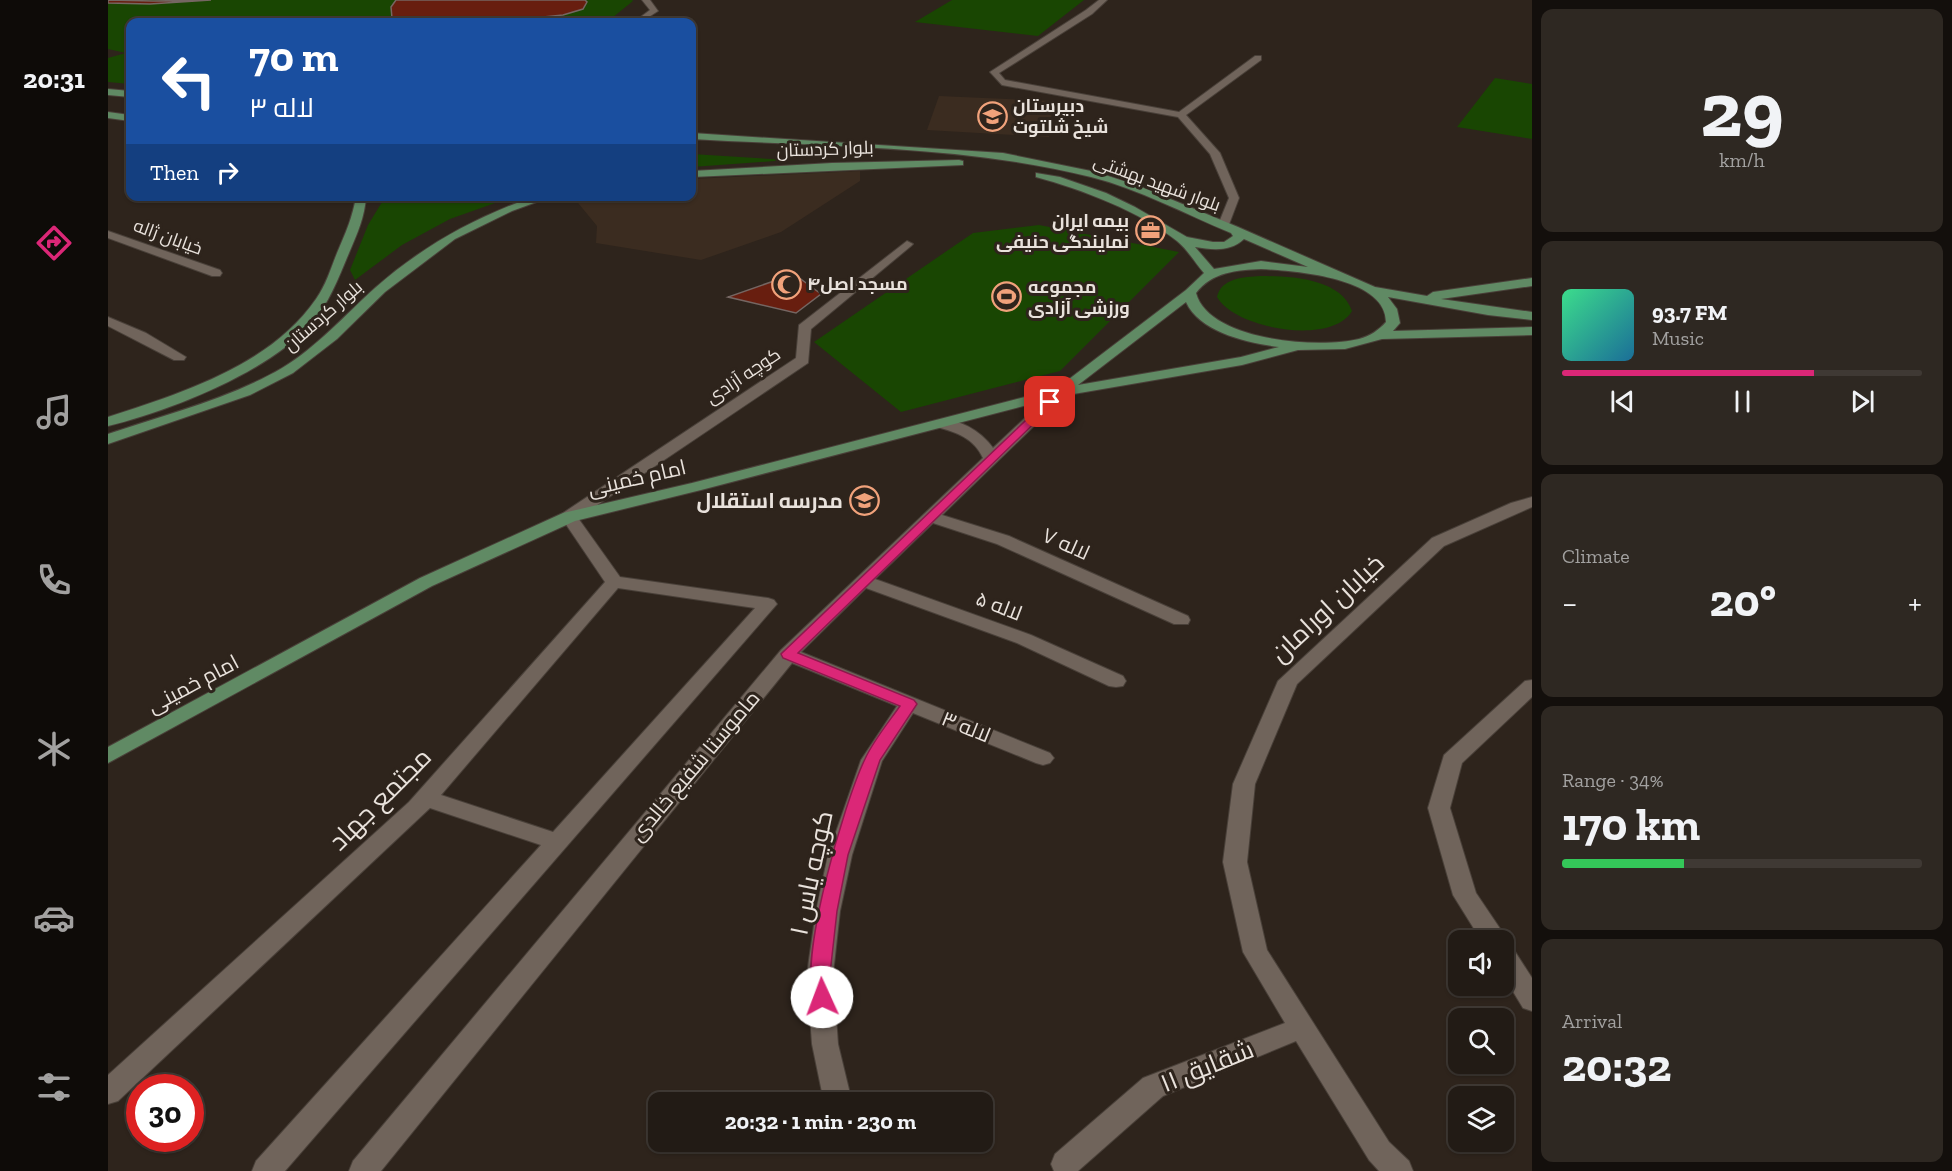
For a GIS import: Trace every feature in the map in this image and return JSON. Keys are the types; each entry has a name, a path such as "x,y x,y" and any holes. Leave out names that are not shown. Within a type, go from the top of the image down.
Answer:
{"main road":[{"path":"108,92 126,94"},
{"path":"108,115 126,117"},
{"name":"بلوار شهید بهشتی","path":"696,136 1003,156 1096,175 1135,188 1229,227 1356,283"},
{"name":"بلوار کردستان","path":"696,147 964,164 832,166 696,174"},
{"name":"بلوار شهید بهشتی","path":"1012,170 1034,173 1089,189 1118,201 1184,240 1199,263 1211,273"},
{"name":"بلوار کردستان","path":"108,422 208,386 246,366 294,332 323,300 356,223 360,201"},
{"name":"بلوار کردستان","path":"108,439 244,392 288,370 332,336 381,289 451,237 508,209 533,201"},
{"path":"1184,240 1201,246 1225,246 1235,242 1239,237 1229,227"},
{"path":"1211,273 1233,267 1281,266 1322,272 1370,290 1488,311 1532,316"},
{"name":"امام خمینی","path":"108,756 426,582 569,517 1061,392 1190,292 1197,282 1211,273"},
{"path":"1418,298 1532,282"},
{"path":"1356,283 1381,297 1392,310 1393,323 1382,335"},
{"path":"1190,292 1194,306 1208,319 1232,331 1262,341 1297,346 1331,347 1361,343 1382,335 1532,331"},
{"path":"1469,332 1488,311 1532,301"},
{"path":"1061,392 1242,361 1297,346"}],"street":[{"path":"643,18 654,11 646,0"},
{"path":"1103,0 1089,12 994,72 1002,82 1181,115 1215,153 1234,198 1229,227"},
{"path":"1181,115 1258,58"},
{"name":"خیابان ژاله","path":"108,234 216,273"},
{"name":"کوچه آزادی","path":"569,517 803,360 804,328 907,244"},
{"path":"108,321 179,357"},
{"name":"ماموستا شفیع خالدی","path":"363,1171 788,654 1061,392"},
{"path":"942,424 961,429 978,438 988,450 991,459"},
{"name":"خیابان اورامان","path":"1399,1171 1379,1151 1255,952 1235,862 1244,784 1288,681 1438,542 1532,502"},
{"path":"267,1171 768,604 614,582 569,517"},
{"name":"لاله ۷","path":"930,517 1003,540 1181,620"},
{"name":"لاله ۵","path":"863,581 1024,639 1116,681"},
{"name":"مجتمع جهاد","path":"108,1092 426,798 614,582"},
{"name":"لاله ۳","path":"788,654 1043,758"},
{"path":"1488,930 1465,895 1439,808 1452,760 1532,686"},
{"name":"کوچه یاس ۱","path":"836,1092 825,1044 820,974 828,911 840,855 872,760 909,704"},
{"path":"426,798 557,842"},
{"path":"1514,971 1532,1000"},
{"name":"شقایق ۱۱","path":"1065,1164 1153,1086 1303,1028"}],"shaded area":[{"name":"دبیرستان شیخ شلتوت","path":"939,96 1053,101 1049,137 927,130"},
{"path":"860,171 860,181 781,232 701,260 596,243 597,226 576,201 696,201 696,179"}],"green space":[{"path":"108,0 633,1 612,18 126,18 126,53 108,49"},
{"path":"952,0 1084,0 1038,36 915,22"},
{"path":"126,53 126,84 108,82 108,58"},
{"path":"1495,78 1532,84 1532,139 1457,127"},
{"path":"696,154 788,160 696,167"},
{"path":"383,201 501,201 450,219 402,245 355,280 350,270 368,225"},
{"name":"مجموعه ورزشی آزادی","path":"1039,225 1179,252 1060,371 901,412 814,342 973,233"},
{"path":"1260,276 1299,278 1326,285 1346,300 1352,311 1341,322 1325,328 1284,329 1262,325 1243,318 1227,308 1217,297 1219,291 1228,282"}],"building":[{"path":"108,0 211,0 150,4 108,3"},
{"path":"396,0 585,0 587,2 583,9 563,15 533,18 392,18 391,7"},
{"name":"مسجد اصل۴","path":"794,274 821,294 796,313 728,297"}],"place":[{"name":"دبیرستان شیخ شلتوت","path":"992,116"},
{"name":"بیمه ایران نمایندگی حنیفی","path":"1150,231"},
{"name":"مسجد اصل۴","path":"786,284"},
{"name":"مجموعه ورزشی آزادی","path":"1007,297"},
{"name":"مدرسه استقلال","path":"864,501"}],"route":[{"path":"822,997 820,974 828,911 840,855 872,760 909,704 788,654 1050,402"}]}
